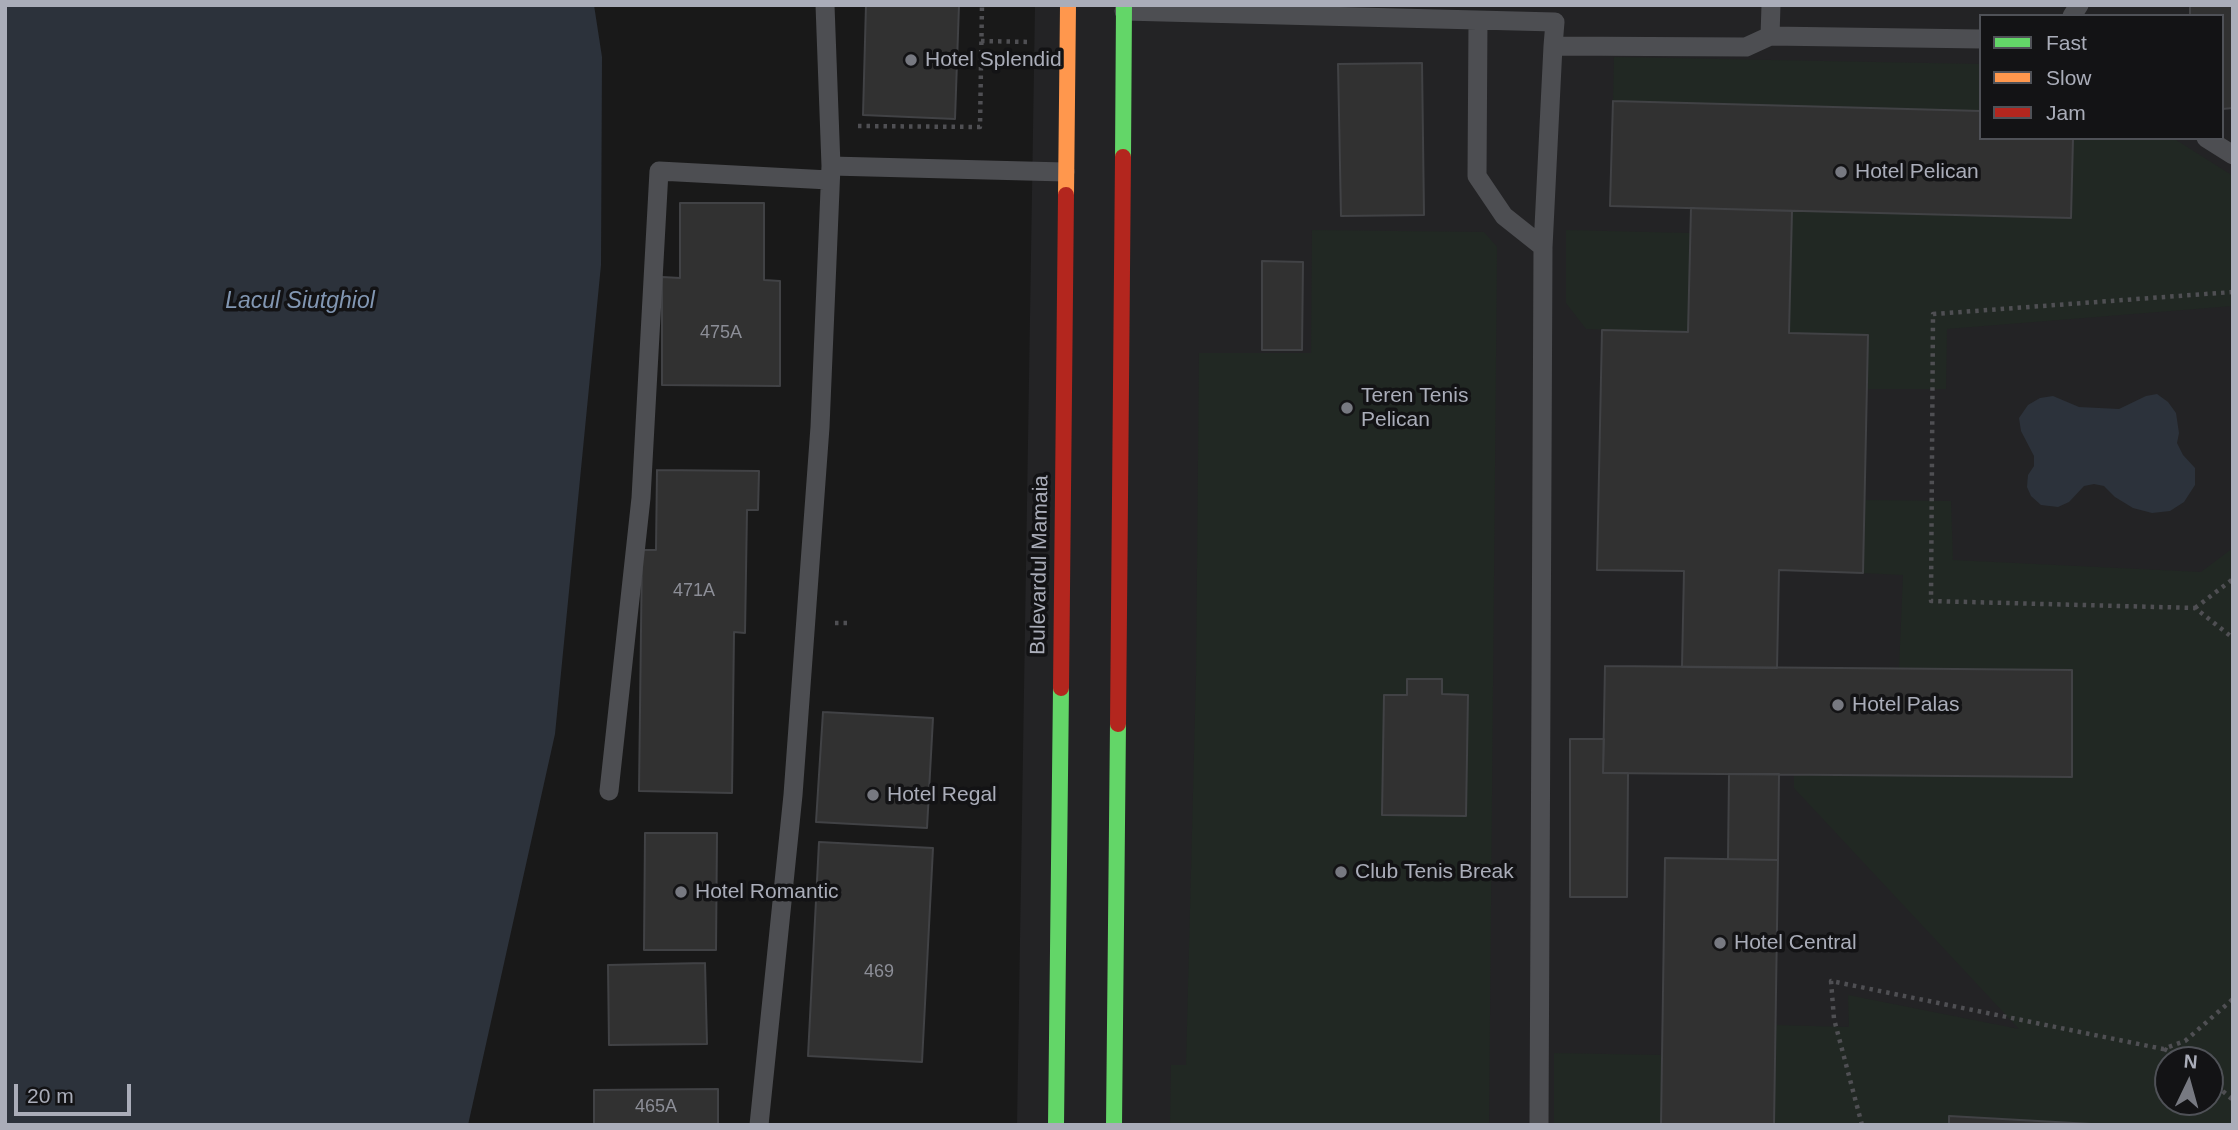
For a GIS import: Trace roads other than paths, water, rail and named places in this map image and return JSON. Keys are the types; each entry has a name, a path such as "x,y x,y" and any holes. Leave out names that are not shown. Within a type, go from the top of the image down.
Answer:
{"main road":[{"name":"Bulevardul Mamaia","path":"1056,1125 1068,5"},
{"path":"1114,1125 1124,8"}],"lane":[{"path":"759,1125 793,795 821,427 830,173 825,5"},
{"path":"1770,36 1771,5"},
{"path":"1124,8 1478,21 1555,14 1543,247 1539,1125"},
{"path":"1478,21 1477,176 1504,216 1543,247"},
{"path":"1553,46 1746,47 1770,36 1979,39"},
{"path":"2209,140 2233,155"},
{"path":"610,791 641,498 659,171 1065,172"}],"water":[{"name":"Lacul Siutghiol","path":"5,5 594,5 602,57 601,265 555,734 468,1125 5,1125"},
{"path":"2157,394 2168,402 2176,413 2179,433 2177,443 2183,455 2195,468 2195,485 2184,502 2170,511 2152,513 2133,508 2115,497 2104,486 2094,484 2084,486 2069,502 2058,507 2041,505 2031,496 2027,487 2028,475 2034,466 2034,456 2021,431 2019,418 2028,405 2040,398 2053,396 2079,407 2119,409 2146,396"}],"place":[{"name":"Hotel Splendid","path":"911,60"},
{"name":"Hotel Pelican","path":"1841,172"},
{"name":"Teren Tenis Pelican","path":"1347,408"},
{"name":"Hotel Palas","path":"1838,705"},
{"name":"Hotel Regal","path":"873,795"},
{"name":"Club Tenis Break","path":"1341,872"},
{"name":"Hotel Romantic","path":"681,892"},
{"name":"Hotel Central","path":"1720,943"}]}
